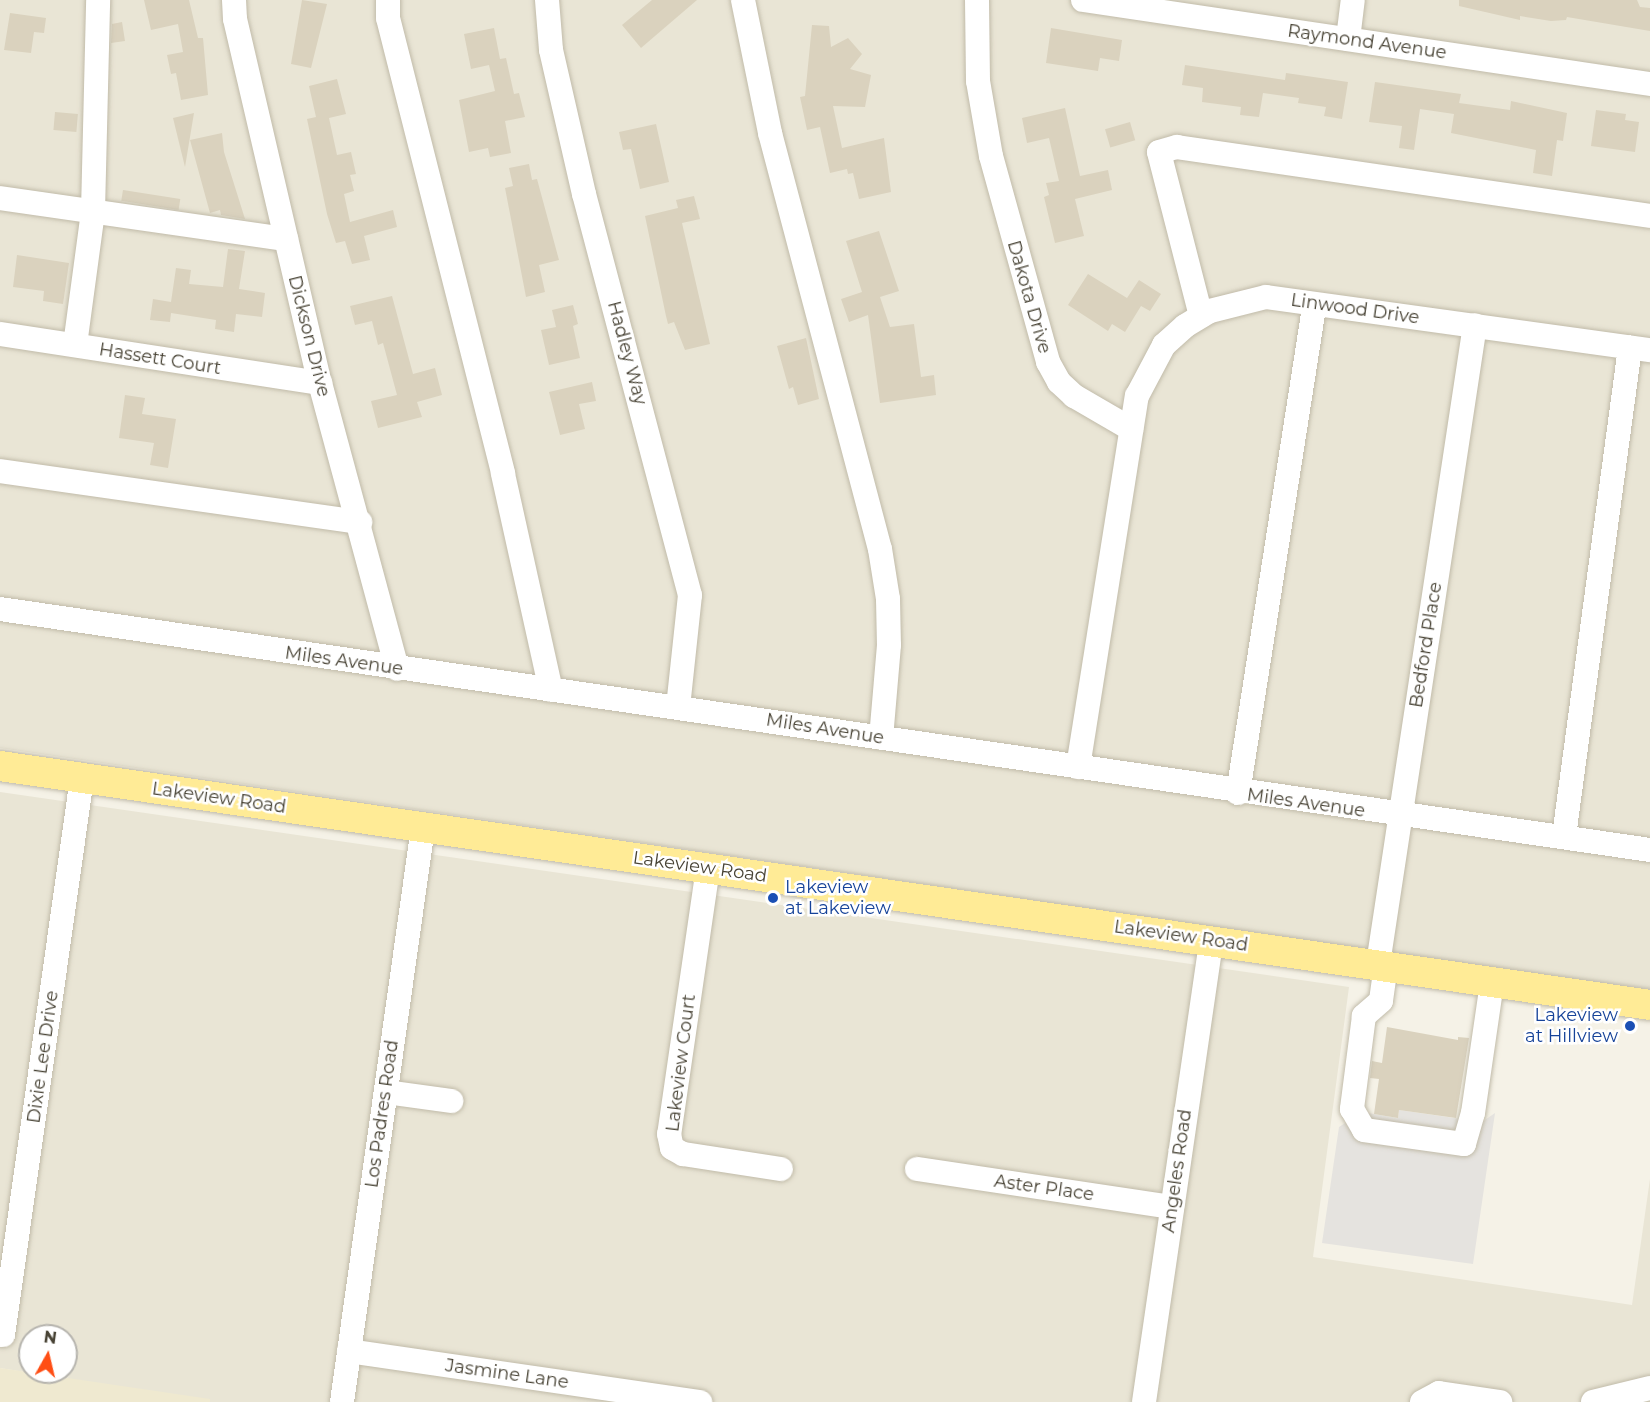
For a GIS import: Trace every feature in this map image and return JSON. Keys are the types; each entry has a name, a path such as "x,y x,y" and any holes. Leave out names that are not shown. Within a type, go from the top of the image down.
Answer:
{"main road":[{"name":"Lakeview Road","path":"0,766 1650,1005"}],"street":[{"path":"75,345 93,211 98,0"},
{"name":"Dickson Drive","path":"234,0 235,19 320,383 360,522 397,669"},
{"path":"388,0 388,18 503,474 551,690"},
{"name":"Hadley Way","path":"547,0 551,51 584,194 690,595 678,707"},
{"path":"742,0 770,133 880,549 888,599 889,645 881,738"},
{"name":"Dakota Drive","path":"977,0 978,81 991,156 1048,362 1059,382 1074,396 1131,429"},
{"name":"Raymond Avenue","path":"1083,0 1650,84"},
{"path":"1348,39 1353,0"},
{"path":"1201,316 1159,152 1177,147 1650,216"},
{"path":"0,198 286,239"},
{"name":"Linwood Drive","path":"1131,429 1137,396 1148,369 1164,345 1201,316 1237,301 1266,297 1640,348"},
{"path":"1238,793 1314,305"},
{"name":"Bedford Place","path":"1475,325 1400,816 1382,965 1382,1001 1365,1016 1363,1028 1352,1109 1364,1130 1464,1144 1473,1113 1492,982"},
{"name":"Hassett Court","path":"0,334 320,383"},
{"path":"1564,836 1640,348"},
{"path":"1077,767 1131,429"},
{"path":"0,471 360,522"},
{"name":"Miles Avenue","path":"0,609 397,669 678,707 1238,793 1564,836 1650,850"},
{"name":"Dixie Lee Drive","path":"3,1335 82,778"},
{"name":"Los Padres Road","path":"342,1402 423,827"},
{"name":"Lakeview Court","path":"708,868 669,1134 672,1148 683,1154 781,1169"},
{"name":"Angeles Road","path":"1144,1402 1211,940"},
{"path":"386,1092 452,1101"},
{"name":"Aster Place","path":"917,1169 1172,1207"},
{"name":"Jasmine Lane","path":"349,1350 608,1395 700,1402"},
{"path":"1593,1402 1650,1388"},
{"path":"1423,1399 1439,1393 1500,1402"}],"shaded area":[{"path":"0,0 1650,0 1650,991 0,748"},
{"path":"0,792 1349,987 1313,1257 1632,1305 1650,1179 1650,1402 210,1402 78,1381 78,1324 18,1324 18,1371 0,1368"},
{"path":"1399,1110 1482,1122 1495,1113 1473,1264 1322,1243 1339,1127 1362,1112 1398,1118"},
{"path":"0,1368 18,1371 18,1384 78,1384 78,1380 210,1399 210,1402 0,1402"}],"building":[{"path":"144,0 189,0 198,38 203,38 208,95 181,100 176,73 171,74 167,55 183,52 178,24 151,30"},
{"path":"302,0 327,4 311,68 291,64"},
{"path":"652,0 697,0 641,48 622,25"},
{"path":"1459,0 1637,0 1640,7 1650,8 1650,31 1567,17 1566,20 1551,21 1520,16 1520,20 1459,6"},
{"path":"10,13 46,18 44,33 34,32 31,53 4,50"},
{"path":"122,22 125,41 111,43 112,24"},
{"path":"812,25 829,26 831,47 848,38 862,54 850,69 871,75 865,107 833,106 842,148 884,138 891,192 859,199 853,173 848,174 847,169 830,173 820,127 807,130 800,97 805,96"},
{"path":"494,28 500,59 506,58 514,94 519,93 525,117 505,121 511,153 490,157 488,148 469,152 459,100 495,91 489,65 471,69 464,34"},
{"path":"1051,28 1122,40 1119,61 1100,58 1098,71 1046,63"},
{"path":"1185,65 1285,80 1286,73 1348,82 1342,119 1324,116 1326,107 1298,103 1299,98 1263,93 1259,117 1240,115 1241,107 1202,102 1203,88 1182,85"},
{"path":"337,79 346,114 329,118 337,155 351,152 356,174 350,175 354,191 344,194 350,222 393,210 397,227 364,236 370,260 352,264 345,241 336,243 327,214 307,119 316,117 309,86"},
{"path":"1375,82 1461,94 1459,103 1510,110 1511,101 1567,113 1563,141 1557,140 1552,176 1533,173 1536,150 1451,133 1454,114 1420,109 1414,150 1399,148 1402,126 1369,122"},
{"path":"1065,108 1080,176 1108,170 1112,190 1075,199 1084,236 1055,243 1044,197 1049,195 1046,183 1059,181 1049,138 1027,143 1022,118"},
{"path":"1596,110 1626,114 1625,120 1639,122 1635,152 1591,146"},
{"path":"55,112 78,114 76,132 53,130"},
{"path":"194,113 185,167 173,118"},
{"path":"1130,122 1135,140 1110,147 1105,129"},
{"path":"656,124 669,182 640,189 631,149 623,150 619,132"},
{"path":"222,133 224,152 245,219 221,215 220,210 210,213 190,140"},
{"path":"529,164 532,180 537,179 559,260 539,265 545,292 526,297 505,188 513,186 509,168"},
{"path":"123,190 180,199 179,210 121,201"},
{"path":"694,196 700,219 682,223 710,344 685,350 674,322 668,324 645,216 678,208 676,200"},
{"path":"879,231 899,291 880,297 890,327 914,324 921,377 934,375 936,395 880,403 868,315 849,322 841,299 862,292 846,241"},
{"path":"228,249 245,251 239,289 265,293 262,317 236,314 234,332 215,329 216,320 171,313 170,322 150,320 153,299 171,302 176,268 191,270 189,284 223,287"},
{"path":"17,255 69,263 63,304 43,301 44,291 13,287"},
{"path":"1088,274 1127,298 1139,280 1161,294 1150,311 1141,306 1125,332 1112,324 1108,331 1068,305"},
{"path":"392,296 413,374 435,368 442,395 417,402 422,417 378,428 371,401 397,395 383,343 378,345 372,321 355,325 350,306"},
{"path":"573,305 578,324 573,326 580,358 549,365 541,330 556,327 552,310"},
{"path":"806,338 819,399 798,405 793,387 789,389 777,346"},
{"path":"592,382 596,401 579,404 585,429 560,435 549,392"},
{"path":"125,395 145,398 142,414 176,419 168,468 150,465 154,443 119,438"},
{"path":"1387,1027 1458,1040 1458,1037 1469,1038 1456,1118 1399,1110 1398,1118 1374,1114 1379,1079 1370,1078 1372,1061 1382,1063"}],"place":[{"name":"Lakeview at Lakeview","path":"773,898"},
{"name":"Lakeview at Hillview","path":"1630,1026"}]}
